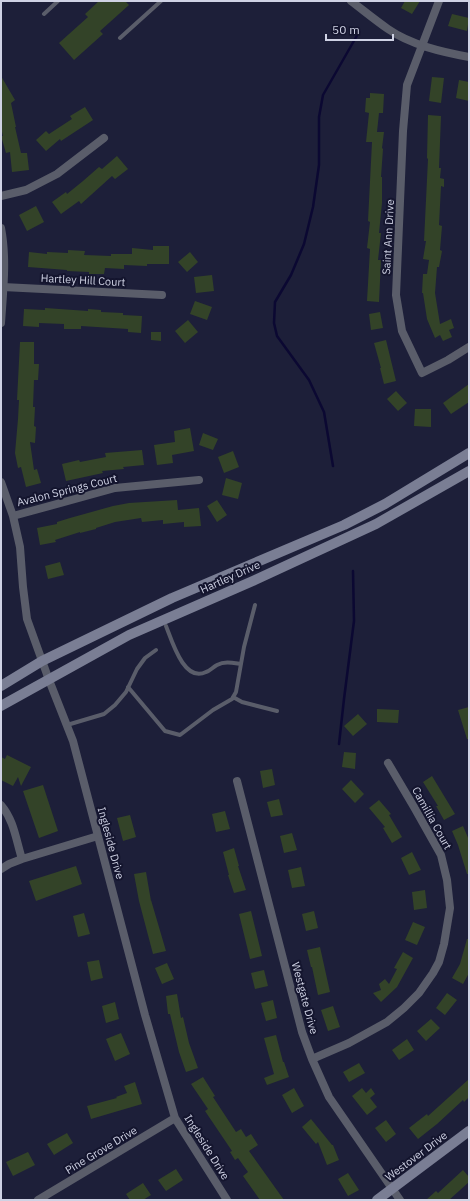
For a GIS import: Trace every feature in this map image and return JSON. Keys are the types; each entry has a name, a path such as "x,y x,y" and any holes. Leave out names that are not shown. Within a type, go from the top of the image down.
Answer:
{"street":[{"path":"351,1 388,29 404,38 422,45 469,57"},
{"path":"422,45 439,1"},
{"name":"Saint Ann Drive","path":"422,45 407,85 403,131 396,295 402,331 422,373 448,360 469,347"},
{"path":"1,196 26,190 57,174 104,138"},
{"path":"1,228 3,236 4,276 1,323"},
{"name":"Hartley Hill Court","path":"4,287 162,295"},
{"name":"Hartley Drive","path":"1,686 42,661 172,598 344,525 385,504 469,453"},
{"name":"Hartley Drive","path":"1,706 129,635 255,580 376,524 469,471"},
{"name":"Avalon Springs Court","path":"13,516 115,488 199,480"},
{"name":"Ingleside Drive","path":"1,482 13,516 20,547 27,619 73,741 145,1015 175,1118 227,1200"},
{"name":"Camillia Court","path":"312,1059 349,1043 387,1022 404,1008 419,993 432,974 439,962 444,944 450,908 447,880 441,855 388,763"},
{"name":"Westgate Drive","path":"237,781 302,1032 312,1059 329,1097 400,1200"},
{"path":"1,805 11,820 22,859"},
{"path":"1,870 9,864 22,859 98,836"},
{"name":"Pine Grove Drive","path":"38,1200 175,1118"},
{"name":"Westover Drive","path":"377,1200 469,1131"}],"lane":[{"path":"44,14 58,1"},
{"path":"120,38 161,1"},
{"path":"128,687 165,731 180,735 213,710 232,699 236,692 255,606"},
{"path":"166,626 182,664 197,674 206,673 218,665 229,662 241,664"},
{"path":"67,725 104,714 115,705 126,692 137,669 145,658 156,650"},
{"path":"233,697 242,702 277,711"}],"building":[{"path":"99,1 125,1 129,5 100,31 103,34 74,60 59,43 88,17 85,14"},
{"path":"405,1 420,1 412,14 401,8"},
{"path":"452,14 469,18 467,31 448,26"},
{"path":"1,76 15,100 11,103 15,127 21,153 27,153 29,170 12,172 10,152 6,153 1,136 3,136 1,128"},
{"path":"432,77 444,78 441,103 429,101"},
{"path":"459,80 469,82 469,101 456,98"},
{"path":"370,93 384,94 383,113 379,113 377,132 384,132 381,177 382,203 379,233 381,233 378,260 381,260 379,302 367,301 370,249 367,248 370,222 368,221 372,142 366,142 369,113 365,112 366,98 370,98"},
{"path":"85,107 93,120 61,141 60,139 46,151 36,140 46,131 49,134 72,119 70,116"},
{"path":"428,115 441,116 439,168 441,168 440,178 444,179 444,187 441,186 439,225 442,226 440,250 442,251 439,267 437,267 435,293 440,324 451,319 454,328 449,330 452,337 443,341 440,335 435,338 427,319 422,293 423,274 427,274 429,260 423,259 426,241 424,241 428,159"},
{"path":"117,156 128,169 115,179 112,176 81,204 79,201 61,214 52,202 66,192 67,194 99,167 102,169"},
{"path":"36,206 44,222 27,231 19,215"},
{"path":"153,246 169,246 169,264 147,264 147,266 124,265 124,269 105,268 104,274 89,274 89,272 28,267 29,252 47,254 47,252 68,253 68,250 85,251 84,255 111,256 111,254 132,254 132,248 153,250"},
{"path":"190,252 198,262 187,272 178,262"},
{"path":"212,275 214,291 196,293 194,277"},
{"path":"195,301 212,307 207,320 190,314"},
{"path":"45,308 88,311 88,309 101,310 101,312 142,316 141,333 128,332 128,329 81,326 81,329 64,329 64,324 39,323 39,327 23,326 24,309 45,310"},
{"path":"380,312 383,328 371,330 369,314"},
{"path":"188,320 198,332 185,343 175,331"},
{"path":"151,332 161,332 161,341 151,340"},
{"path":"386,340 396,381 384,384 374,343"},
{"path":"20,342 34,342 34,364 39,364 38,380 34,380 33,407 35,407 35,443 30,442 34,470 37,469 41,483 26,487 21,467 18,468 15,453 19,400 17,400"},
{"path":"469,384 469,402 451,414 443,403"},
{"path":"396,391 407,403 398,411 387,399"},
{"path":"415,409 431,409 431,427 414,426"},
{"path":"190,428 194,451 172,455 173,463 157,465 154,445 175,442 174,431"},
{"path":"203,433 218,439 213,450 199,445"},
{"path":"142,450 144,465 102,471 103,473 66,481 62,464 79,460 80,462 106,457 105,453"},
{"path":"233,451 239,467 224,473 218,457"},
{"path":"226,478 242,483 238,499 222,495"},
{"path":"177,500 178,510 199,508 201,526 184,527 184,522 163,524 163,520 142,522 141,518 115,522 96,529 80,532 55,540 56,542 40,545 37,528 57,524 57,522 113,506 129,503"},
{"path":"217,500 227,515 217,522 207,506"},
{"path":"60,562 64,575 48,579 45,566"},
{"path":"469,707 469,739 467,739 458,710"},
{"path":"377,709 399,710 398,723 377,722"},
{"path":"358,714 367,724 353,736 344,726"},
{"path":"344,752 356,753 355,769 342,767"},
{"path":"7,755 31,767 21,786 18,777 13,786 1,780 1,757 5,759"},
{"path":"272,769 275,785 263,788 260,771"},
{"path":"432,776 455,814 444,820 436,806 438,806 423,782"},
{"path":"351,780 364,794 355,803 342,789"},
{"path":"43,785 58,831 39,838 23,791"},
{"path":"279,799 283,815 271,817 267,802"},
{"path":"379,800 391,814 389,815 402,837 392,843 383,828 385,827 369,808"},
{"path":"225,811 230,829 216,832 212,814"},
{"path":"130,815 136,837 123,841 117,818"},
{"path":"463,826 469,840 469,874 467,874 452,831"},
{"path":"292,833 297,850 284,853 280,836"},
{"path":"234,848 246,890 234,893 223,852"},
{"path":"412,852 421,870 409,875 401,858"},
{"path":"76,866 82,884 36,901 29,881"},
{"path":"301,867 305,886 292,888 288,870"},
{"path":"146,872 151,901 166,951 153,954 139,901 134,874"},
{"path":"425,890 427,908 414,910 412,892"},
{"path":"251,911 262,956 250,959 239,914"},
{"path":"314,911 318,928 306,931 302,914"},
{"path":"84,913 90,934 78,937 73,916"},
{"path":"413,922 425,927 417,945 405,940"},
{"path":"467,939 469,939 469,973 463,984 452,978 460,964"},
{"path":"320,947 330,992 318,995 307,950"},
{"path":"403,952 413,958 397,987 381,1002 373,993 381,990 379,984 385,979 389,984 397,969 394,968"},
{"path":"99,960 103,978 91,981 87,962"},
{"path":"167,963 174,979 162,984 155,968"},
{"path":"264,970 268,986 255,989 251,973"},
{"path":"447,993 457,1000 445,1015 436,1008"},
{"path":"177,994 181,1018 183,1017 189,1043 198,1068 186,1072 179,1052 170,1014 168,1014 166,996"},
{"path":"273,1000 277,1018 266,1021 261,1003"},
{"path":"115,1002 119,1019 106,1023 102,1006"},
{"path":"333,1006 340,1027 328,1031 321,1010"},
{"path":"431,1019 440,1028 426,1041 417,1031"},
{"path":"121,1033 130,1054 115,1061 106,1039"},
{"path":"276,1035 283,1062 289,1077 267,1085 264,1078 274,1074 264,1038"},
{"path":"407,1039 414,1050 399,1060 392,1050"},
{"path":"359,1063 365,1073 349,1082 343,1072"},
{"path":"203,1077 215,1096 213,1097 236,1132 241,1129 246,1137 251,1134 258,1145 249,1151 284,1200 260,1200 243,1176 248,1172 238,1158 235,1160 230,1152 232,1151 205,1111 208,1109 191,1084"},
{"path":"469,1079 469,1097 464,1102 463,1100 418,1139 409,1128 427,1114 428,1116"},
{"path":"135,1082 142,1104 91,1119 87,1106 117,1098 116,1097 127,1093 124,1086"},
{"path":"294,1088 304,1106 292,1113 282,1095"},
{"path":"362,1088 366,1093 371,1088 375,1094 370,1098 377,1107 367,1115 352,1096"},
{"path":"311,1119 333,1145 339,1160 327,1165 318,1142 316,1144 302,1127"},
{"path":"386,1120 396,1134 386,1142 375,1128"},
{"path":"67,1133 73,1143 54,1155 47,1144"},
{"path":"28,1152 35,1165 13,1176 6,1162"},
{"path":"176,1169 183,1180 166,1191 158,1180"},
{"path":"463,1170 469,1177 469,1182 449,1200 426,1200 436,1191 438,1193"},
{"path":"348,1173 359,1190 348,1196 338,1179"},
{"path":"143,1183 151,1195 143,1200 130,1200 126,1194"}],"waterway":[{"path":"333,466 324,412 309,380 277,336 274,323 275,302 291,275 304,244 313,207 319,165 319,117 323,95 359,32"},
{"path":"339,744 354,621 353,571"}]}
